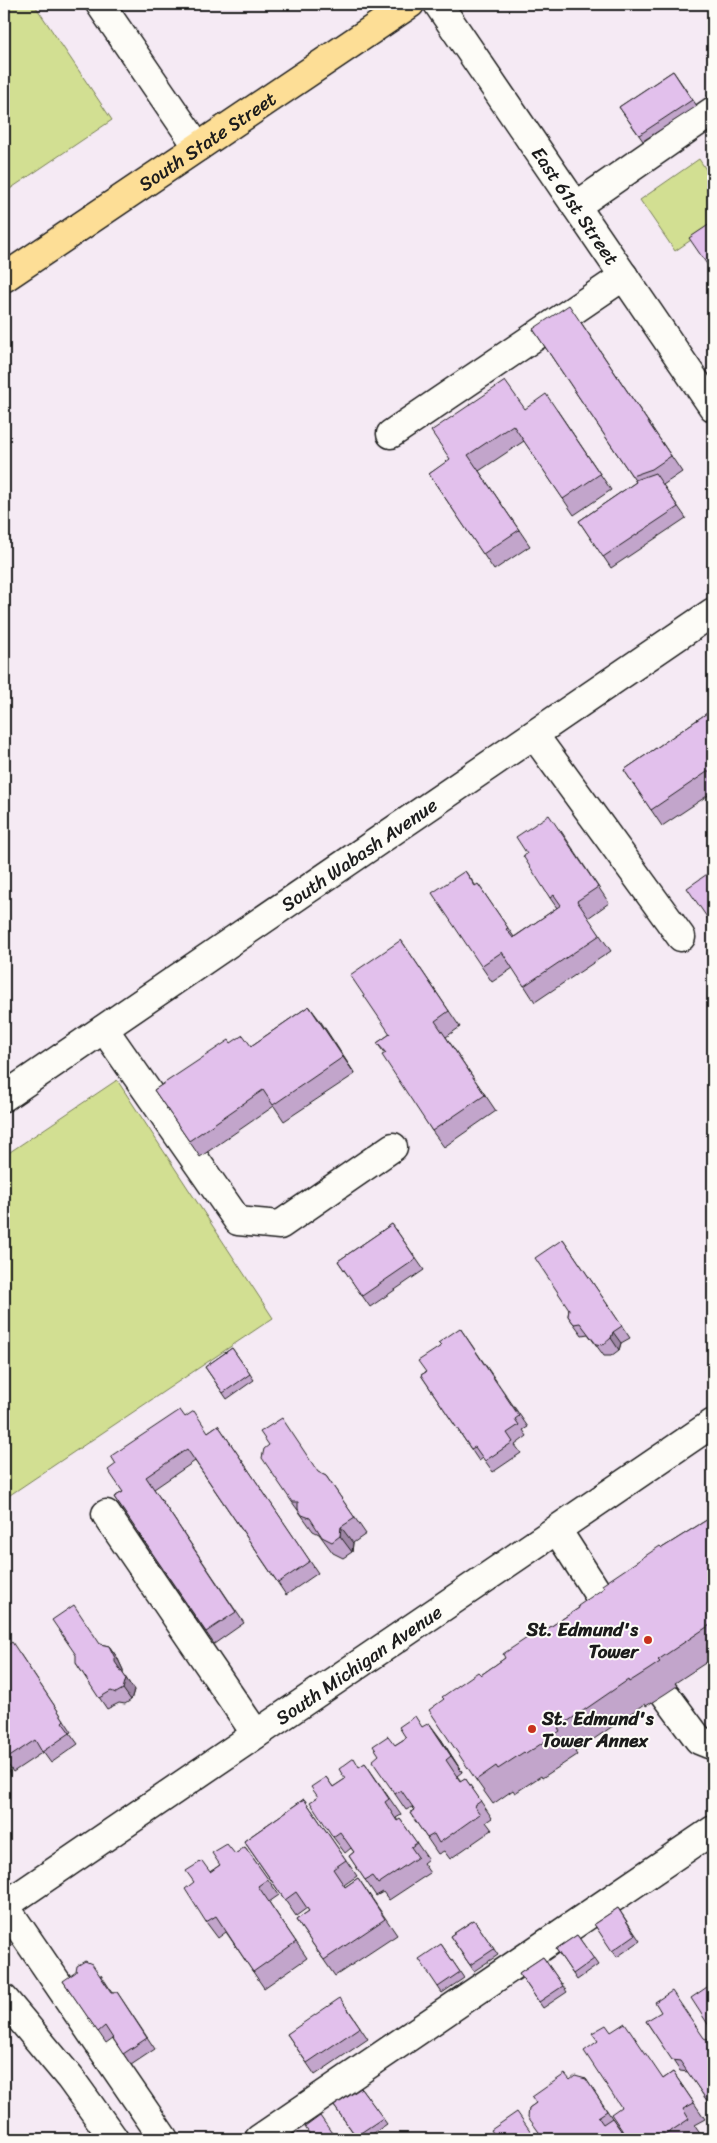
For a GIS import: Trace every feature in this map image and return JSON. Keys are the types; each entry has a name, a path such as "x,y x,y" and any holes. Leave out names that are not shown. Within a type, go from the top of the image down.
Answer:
{"main road":[{"name":"South State Street","path":"4,278 410,4"}],"street":[{"path":"100,4 198,147"},
{"name":"East 61st Street","path":"438,4 713,407"},
{"path":"576,206 713,111"},
{"path":"391,434 624,276"},
{"name":"South Wabash Avenue","path":"4,1097 713,612"},
{"path":"534,735 681,937"},
{"path":"104,1029 238,1221 280,1225 393,1147"},
{"name":"South Michigan Avenue","path":"4,1906 713,1424"},
{"path":"106,1514 256,1734"},
{"path":"557,1530 613,1617"},
{"path":"665,1694 699,1740 709,1744 713,1742"},
{"path":"260,2139 713,1830"},
{"path":"4,1906 164,2139"},
{"path":"4,1999 70,2078 114,2139"}],"green space":[{"path":"4,4 34,4 112,120 4,193"},
{"path":"699,159 713,180 713,225 675,251 640,200"},
{"path":"117,1080 273,1318 4,1499 4,1156"}],"building":[{"path":"673,71 692,100 639,135 619,107"},
{"path":"713,222 713,273 689,238"},
{"path":"569,305 671,456 652,469 632,476 533,329"},
{"path":"505,381 525,409 546,394 600,474 563,499 513,425 468,455 519,530 483,554 429,474 450,459 431,431"},
{"path":"655,473 678,507 603,557 579,521 636,482 635,480"},
{"path":"713,709 713,768 651,810 624,770"},
{"path":"549,815 598,887 577,901 600,935 524,986 502,952 481,966 432,893 465,871 475,886 478,884 513,938 561,905 554,895 550,898 523,856 527,854 516,837"},
{"path":"713,870 713,926 687,888"},
{"path":"401,940 449,1011 435,1021 485,1095 432,1131 382,1055 386,1053 377,1043 390,1034 350,975"},
{"path":"309,1006 343,1057 273,1105 263,1090 189,1141 154,1090 229,1040 231,1043 243,1035 251,1046"},
{"path":"392,1224 416,1259 362,1296 338,1261"},
{"path":"563,1239 622,1326 613,1332 611,1338 603,1345 596,1344 580,1323 574,1324 568,1316 569,1309 535,1258"},
{"path":"460,1328 519,1416 515,1419 519,1425 507,1433 513,1442 485,1461 475,1447 471,1449 421,1375 426,1372 418,1361 441,1346 438,1343"},
{"path":"232,1348 250,1374 223,1393 205,1367"},
{"path":"180,1410 185,1417 194,1411 208,1432 218,1425 310,1561 278,1583 187,1449 146,1477 236,1612 206,1632 114,1497 123,1492 108,1470 116,1464 111,1456"},
{"path":"282,1418 318,1472 326,1476 355,1518 341,1527 340,1536 332,1542 322,1537 310,1518 302,1515 298,1509 298,1502 292,1502 262,1458 264,1449 269,1445 260,1432"},
{"path":"713,1516 713,1626 711,1628 710,1625 658,1660 660,1662 629,1682 628,1680 558,1728 560,1731 526,1754 524,1752 498,1769 496,1766 476,1780 429,1710 444,1699 442,1697 478,1672 481,1675 505,1658 503,1654 539,1630 541,1633 579,1608 578,1606 604,1588 602,1585 660,1546 662,1548"},
{"path":"74,1605 100,1644 109,1646 115,1662 126,1678 123,1689 116,1693 111,1691 99,1698 76,1663 76,1655 52,1620"},
{"path":"12,1642 64,1720 62,1722 70,1733 42,1752 35,1740 5,1760 4,1648"},
{"path":"415,1716 422,1727 429,1723 451,1756 446,1760 460,1781 465,1778 481,1801 474,1806 480,1814 439,1843 434,1834 427,1838 410,1813 415,1810 401,1790 395,1794 372,1761 379,1755 373,1746 388,1736 395,1745 406,1738 399,1727"},
{"path":"354,1758 359,1767 365,1763 389,1799 385,1802 397,1821 400,1819 417,1843 411,1847 418,1857 378,1884 372,1876 365,1880 349,1856 354,1852 340,1832 333,1837 310,1802 318,1797 311,1787 326,1777 333,1787 345,1779 339,1769"},
{"path":"304,1799 346,1860 333,1869 345,1887 358,1878 385,1919 324,1960 296,1920 309,1911 296,1892 285,1900 244,1841"},
{"path":"713,1838 713,1851 707,1842"},
{"path":"227,1844 235,1854 245,1847 268,1879 258,1886 296,1942 253,1972 216,1916 206,1922 185,1889 194,1882 186,1871 202,1861 210,1872 220,1865 212,1853"},
{"path":"618,1908 635,1935 612,1951 594,1924"},
{"path":"474,1920 494,1949 470,1965 450,1936"},
{"path":"577,1935 594,1959 573,1974 556,1949"},
{"path":"441,1944 460,1972 438,1987 419,1959"},
{"path":"543,1957 563,1986 539,2002 519,1973"},
{"path":"85,1961 92,1964 111,1992 117,1992 147,2038 123,2054 105,2026 98,2032 63,1981 76,1972 77,1966"},
{"path":"713,1983 713,2032 691,1998"},
{"path":"672,1991 704,2038 713,2043 713,2100 706,2099 680,2061 672,2060 646,2021 661,2012 655,2002"},
{"path":"340,1998 360,2027 307,2063 287,2034"},
{"path":"625,2023 663,2079 673,2072 694,2103 683,2109 689,2119 659,2139 645,2139 643,2137 641,2139 628,2139 611,2114 621,2107 584,2051 598,2041 592,2033 606,2025 611,2032"},
{"path":"565,2074 570,2080 575,2076 586,2079 607,2111 598,2117 603,2124 612,2118 627,2139 544,2139 528,2117 529,2108 536,2103 532,2097"},
{"path":"361,2088 383,2118 356,2136 334,2106"},
{"path":"517,2112 536,2139 497,2139 491,2130"},
{"path":"320,2116 336,2139 313,2139 305,2127"}],"place":[{"name":"St. Edmund's Tower","path":"648,1640"},
{"name":"St. Edmund's Tower Annex","path":"532,1729"}]}
